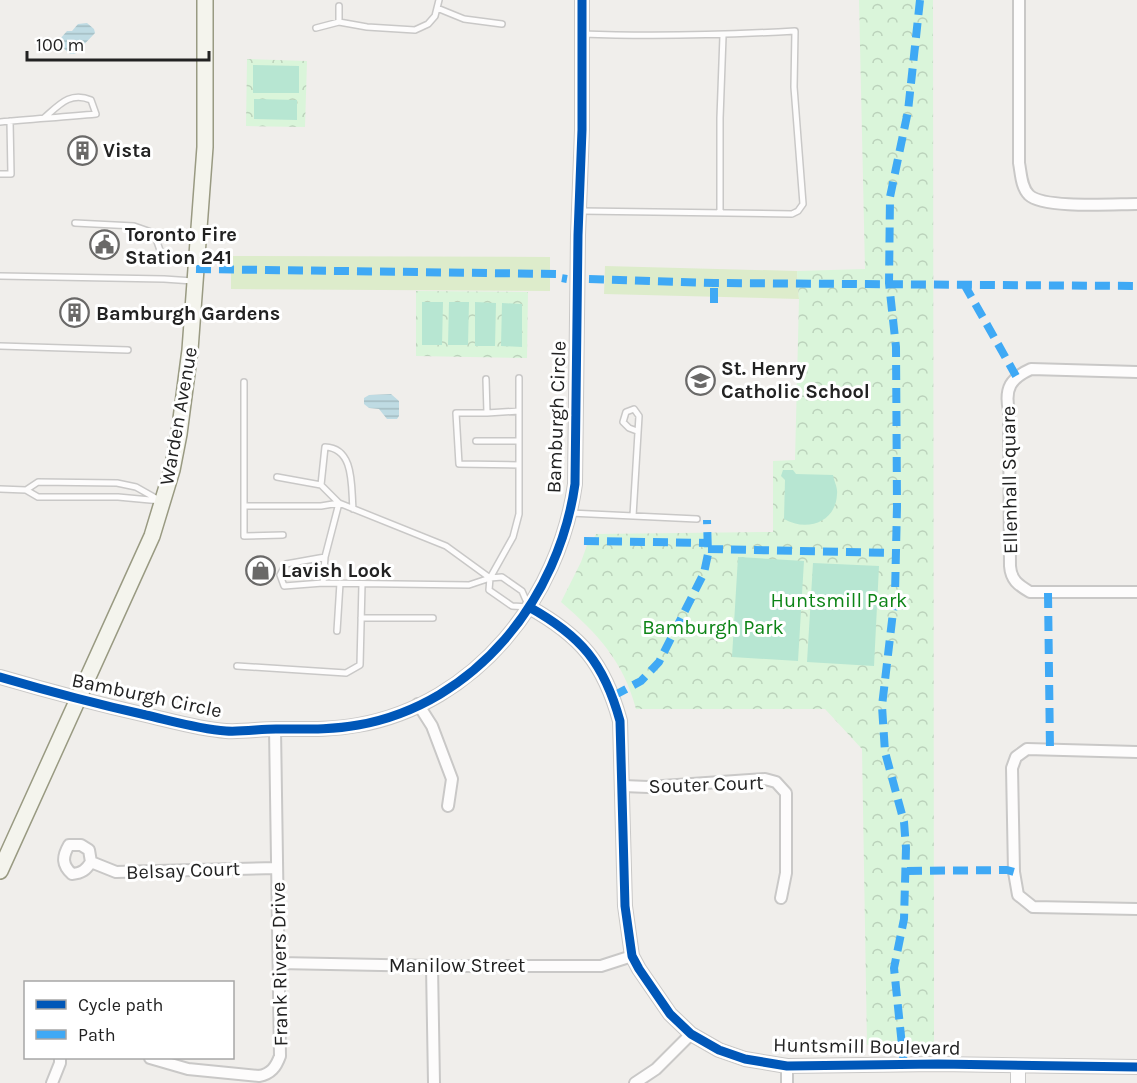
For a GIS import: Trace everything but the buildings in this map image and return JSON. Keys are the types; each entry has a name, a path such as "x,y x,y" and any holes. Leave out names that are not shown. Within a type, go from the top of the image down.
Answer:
{"main road":[{"name":"Warden Avenue","path":"0,871 153,536 179,434 190,350 205,147 205,0"}],"street":[{"name":"Bamburgh Circle","path":"0,678 190,726 226,731 318,730 359,725 386,718 418,704 440,693 483,663 506,640 529,607 560,547 570,513 574,484 582,130 582,0"},
{"path":"1019,0 1019,163 1025,189 1030,196 1050,204 1137,204"},
{"name":"Ellenhall Square","path":"1137,372 1031,369 1016,376 1011,383 1007,402 1009,411 1010,566 1011,574 1017,584 1029,592 1137,592"},
{"name":"Huntsmill Boulevard","path":"529,607 572,634 602,671 613,696 620,721 625,906 632,956 663,1005 691,1034 727,1053 788,1066 938,1064 1137,1067"},
{"path":"418,704 432,726 452,779 448,806"},
{"name":"Frank Rivers Drive","path":"153,1059 188,1069 259,1076 274,1069 280,1056 275,729"},
{"path":"1137,752 1027,750 1016,758 1012,768 1014,872 1018,895 1033,907 1137,909"},
{"name":"Souter Court","path":"623,786 648,787 765,779 779,784 786,793 786,873 781,898"},
{"name":"Belsay Court","path":"91,862 116,872 132,873 277,868"},
{"name":"Manilow Street","path":"279,963 601,966 632,956"},
{"path":"432,966 434,1083"},
{"path":"636,1083 656,1069 691,1034"},
{"path":"52,1083 60,1059"},
{"path":"787,1083 788,1066"},
{"path":"1018,1066 1018,1083"}],"lane":[{"path":"316,28 339,22 367,27 415,30 428,24 435,16 439,0"},
{"path":"339,6 339,22"},
{"path":"438,8 465,19 502,24"},
{"path":"579,212 792,214 798,212 803,204 794,87 795,31 723,36 645,37 581,34"},
{"path":"720,212 723,36"},
{"path":"0,122 96,114 91,100 81,96 63,101 44,118"},
{"path":"0,174 11,174 10,121"},
{"path":"75,223 134,226 154,233 162,256"},
{"path":"138,256 196,256"},
{"path":"0,276 195,281"},
{"path":"0,346 128,350"},
{"path":"325,557 286,564 280,575 284,586 323,583 470,585 490,578 502,577 522,591 529,607 512,606 489,590 490,578 513,537 519,514 519,378"},
{"path":"486,379 488,413"},
{"path":"244,382 244,536 283,535"},
{"path":"519,411 456,413 459,464 519,465"},
{"path":"633,516 637,431"},
{"path":"476,441 519,441"},
{"path":"321,485 325,447 333,447 343,454 349,466 354,509"},
{"path":"277,477 321,485 339,503 446,546 490,578"},
{"path":"26,490 38,482 117,483 136,487 163,501"},
{"path":"0,489 26,490 38,496 118,497 163,501"},
{"path":"244,506 321,506 339,503"},
{"path":"323,583 325,557 339,503"},
{"path":"570,513 697,519"},
{"path":"337,631 340,583"},
{"path":"237,666 346,673 360,665 362,584"},
{"path":"362,618 433,618"}],"green space":[{"name":"Huntsmill Park","path":"859,0 933,0 934,1048 867,1045 862,749 825,709 636,709 624,677 608,650 598,637 561,602 587,545 590,545 596,534 773,532 773,461 795,460 799,299 797,271 865,269"},
{"path":"247,59 307,61 305,127 246,126"},
{"path":"253,65 299,66 299,93 253,93"},
{"path":"254,99 297,100 297,120 254,119"},
{"path":"231,256 550,257 550,291 231,289"},
{"path":"605,266 797,271 799,299 604,294"},
{"path":"416,291 528,292 527,358 416,356"},
{"path":"422,302 443,302 442,345 422,345"},
{"path":"449,302 469,302 468,345 448,345"},
{"path":"475,302 496,303 495,346 475,346"},
{"path":"502,303 522,304 522,347 501,346"},
{"path":"783,470 793,470 796,474 833,475 837,492 835,504 826,518 801,525 784,519 785,480 781,476"},
{"path":"738,557 804,561 798,661 732,657"},
{"path":"813,563 879,566 874,666 807,662"}],"water":[{"path":"87,23 95,33 75,54 70,54 61,46 60,39 78,24"},
{"path":"391,394 399,401 397,419 387,419 379,409 369,408 364,404 364,398 369,395"}],"marked path":[{"path":"904,1065 894,968 904,919 906,848 904,822 885,752 882,706 895,595 897,506 896,347 889,283 890,197 908,111 920,0"},
{"path":"196,269 558,274 561,278 567,279"},
{"path":"589,279 714,283 1137,286"},
{"path":"714,283 714,303"},
{"path":"964,284 1016,376"},
{"path":"613,696 641,681 659,662 704,573 708,554 707,520"},
{"path":"584,541 708,543"},
{"path":"708,549 896,553"},
{"path":"1048,593 1050,751"},
{"path":"907,871 1007,870 1014,872"}],"cycle path":[{"path":"0,677 91,702 216,730 338,728 401,713 439,695 474,670 505,639 530,605 551,567 566,526 575,484 578,235 582,130 582,0"},
{"path":"529,607 563,629 588,653 598,667 614,701 620,721 625,906 632,956 670,1014 691,1034 719,1050 745,1059 787,1066 938,1064 1137,1067"}],"place":[{"name":"Vista","path":"82,150"},
{"name":"Toronto Fire Station 241","path":"104,245"},
{"name":"Bamburgh Gardens","path":"75,313"},
{"name":"St. Henry Catholic School","path":"700,380"},
{"name":"Lavish Look","path":"260,570"}],"park label":[{"name":"Bamburgh Park","path":"713,627"}]}
